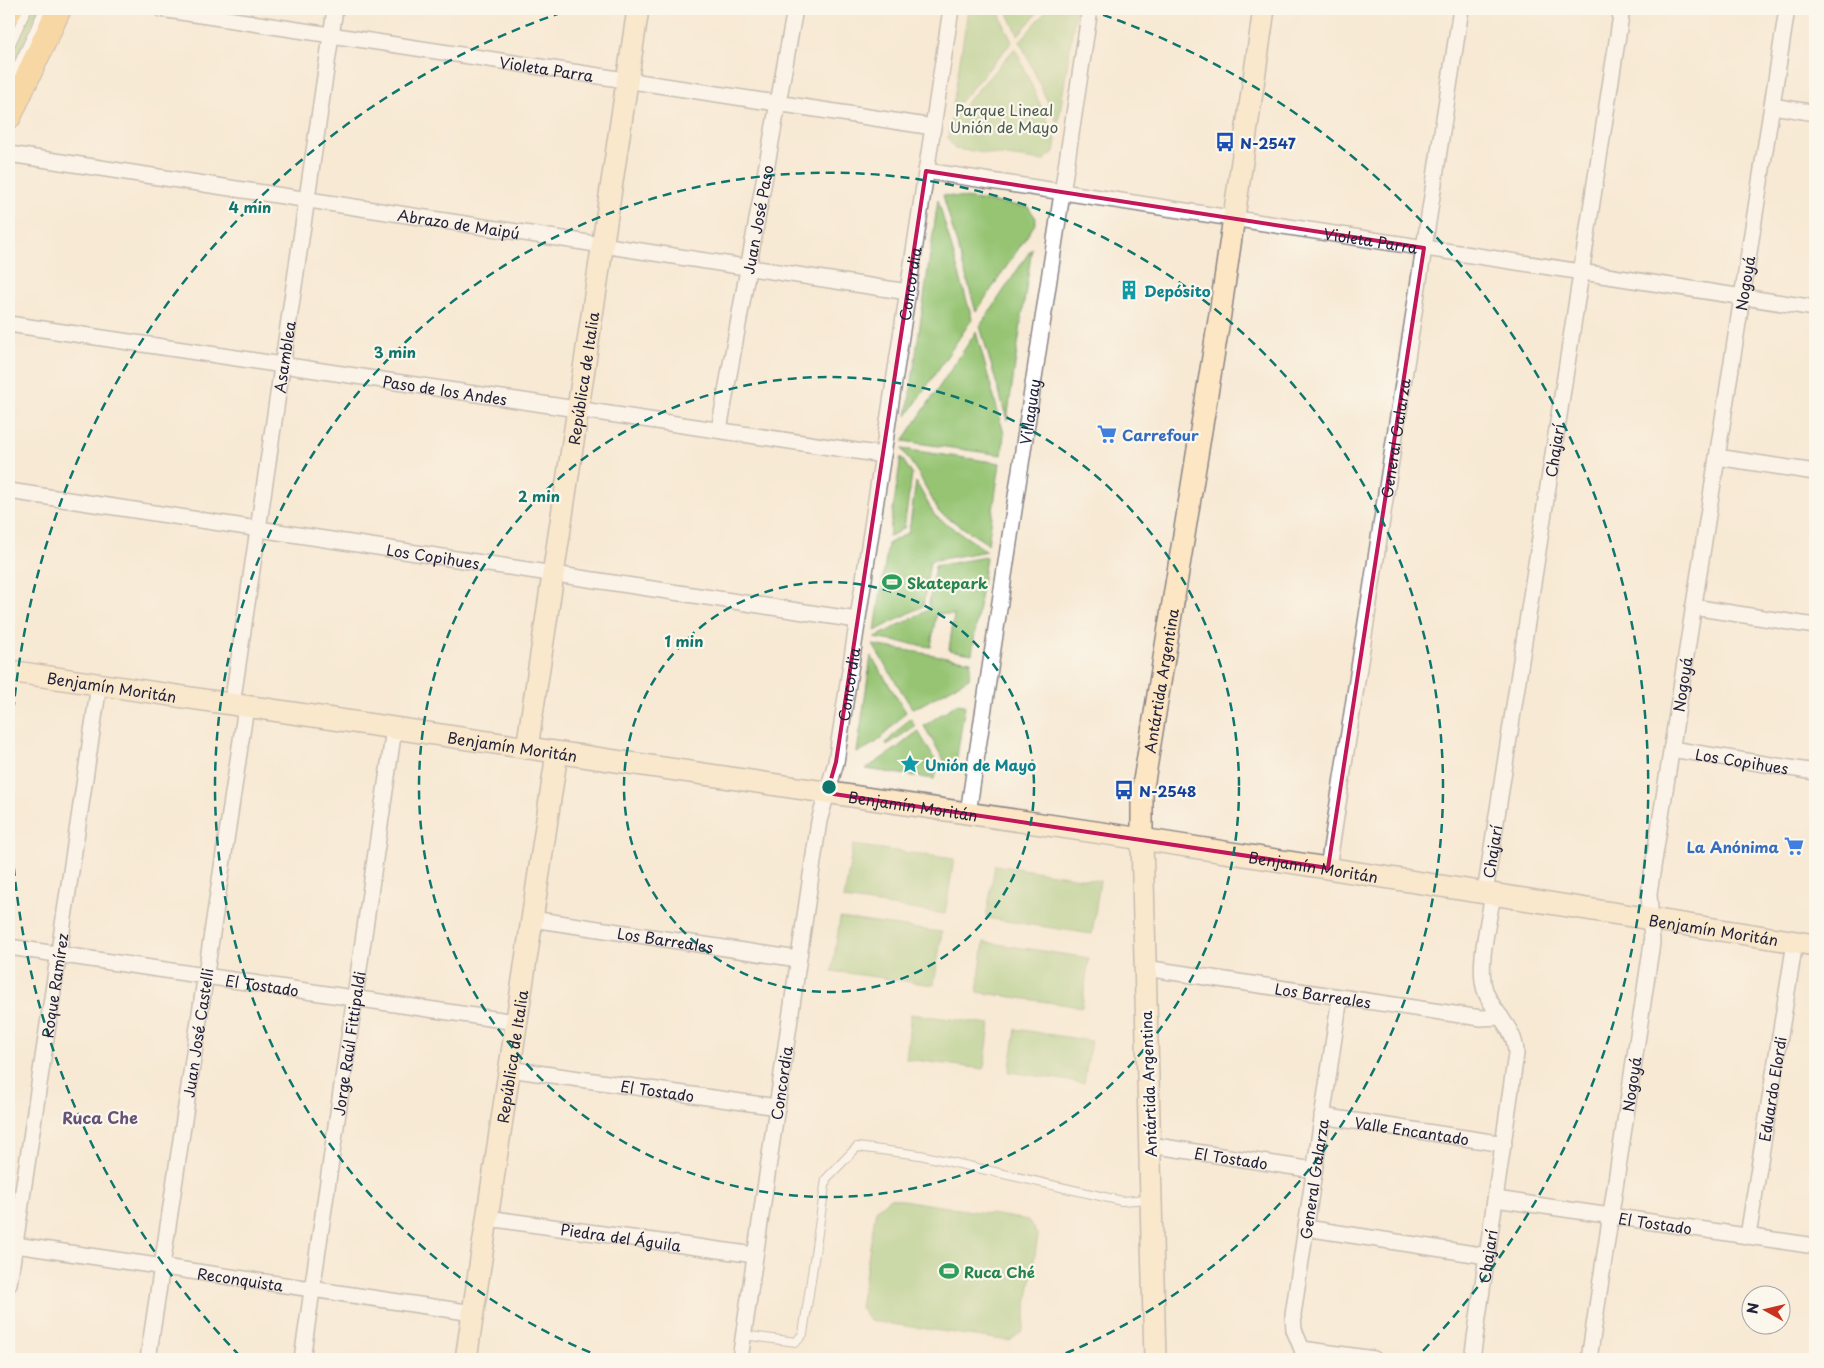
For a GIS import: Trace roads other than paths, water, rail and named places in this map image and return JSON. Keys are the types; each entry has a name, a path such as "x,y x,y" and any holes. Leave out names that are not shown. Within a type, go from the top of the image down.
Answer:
{"main road":[{"path":"9,116 59,9"}],"street":[{"name":"Violeta Parra","path":"161,9 933,127"},
{"name":"Asamblea","path":"239,706 258,530 335,9"},
{"name":"República de Italia","path":"527,748 638,9"},
{"name":"Juan José Paso","path":"720,430 795,9"},
{"name":"Concordia","path":"740,1359 819,821 834,771 951,9"},
{"name":"Villaguay","path":"968,813 1090,9"},
{"name":"Antártida Argentina","path":"1155,1359 1141,809 1144,775 1234,218 1264,9"},
{"name":"General Galarza","path":"1328,868 1461,9"},
{"name":"Chajarí","path":"1472,1359 1504,1144 1516,1046 1512,1033 1486,994 1482,978 1489,894 1622,9"},
{"name":"Nogoyá","path":"1589,1359 1652,943 1648,893 1787,9"},
{"path":"1772,106 1815,113"},
{"name":"Abrazo de Maipú","path":"9,154 908,292"},
{"name":"Violeta Parra","path":"926,171 1815,308"},
{"name":"Paso de los Andes","path":"9,324 883,454"},
{"path":"1717,457 1815,472"},
{"name":"Los Copihues","path":"9,491 858,620"},
{"path":"1693,607 1815,626"},
{"name":"Benjamín Moritán","path":"9,672 1142,839 1805,943"},
{"name":"Roque Ramírez","path":"9,1284 12,1244 99,685"},
{"name":"Juan José Castelli","path":"148,1359 206,976 239,706"},
{"name":"Jorge Raúl Fittipaldi","path":"302,1359 394,729"},
{"name":"Los Copihues","path":"1671,749 1815,772"},
{"name":"República de Italia","path":"466,1359 557,753"},
{"name":"Los Barreales","path":"532,919 798,959"},
{"name":"Eduardo Elordi","path":"1748,1236 1805,943"},
{"name":"El Tostado","path":"9,947 516,1022"},
{"name":"Los Barreales","path":"1145,968 1481,1018 1500,1017"},
{"name":"General Galarza","path":"1304,1354 1296,1338 1293,1322 1340,997"},
{"name":"El Tostado","path":"510,1069 777,1108"},
{"name":"Valle Encantado","path":"1322,1116 1504,1144"},
{"name":"El Tostado","path":"1150,1145 1314,1170"},
{"name":"El Tostado","path":"1496,1199 1815,1246"},
{"name":"Piedra del Águila","path":"487,1218 755,1255"},
{"path":"1306,1228 1487,1256"},
{"name":"Reconquista","path":"12,1244 473,1313"},
{"path":"1304,1354 1374,1359"}],"lane":[{"path":"9,48 27,9"},
{"path":"9,84 44,9"},
{"path":"743,1335 796,1342 803,1334 826,1179 857,1147 920,1155 1122,1201 1151,1198"}],"place":[{"name":"N-2547","path":"1225,142"},
{"name":"Depósito","path":"1129,290"},
{"name":"Carrefour","path":"1107,434"},
{"name":"Skatepark","path":"892,582"},
{"name":"Unión de Mayo","path":"910,764"},
{"name":"N-2548","path":"1124,790"},
{"name":"La Anónima","path":"1794,846"},
{"name":"Ruca Ché","path":"949,1271"}],"district":[{"name":"Ruca Che","path":"100,1117"}],"park label":[{"name":"Parque Lineal Unión de Mayo","path":"1004,118"}]}
